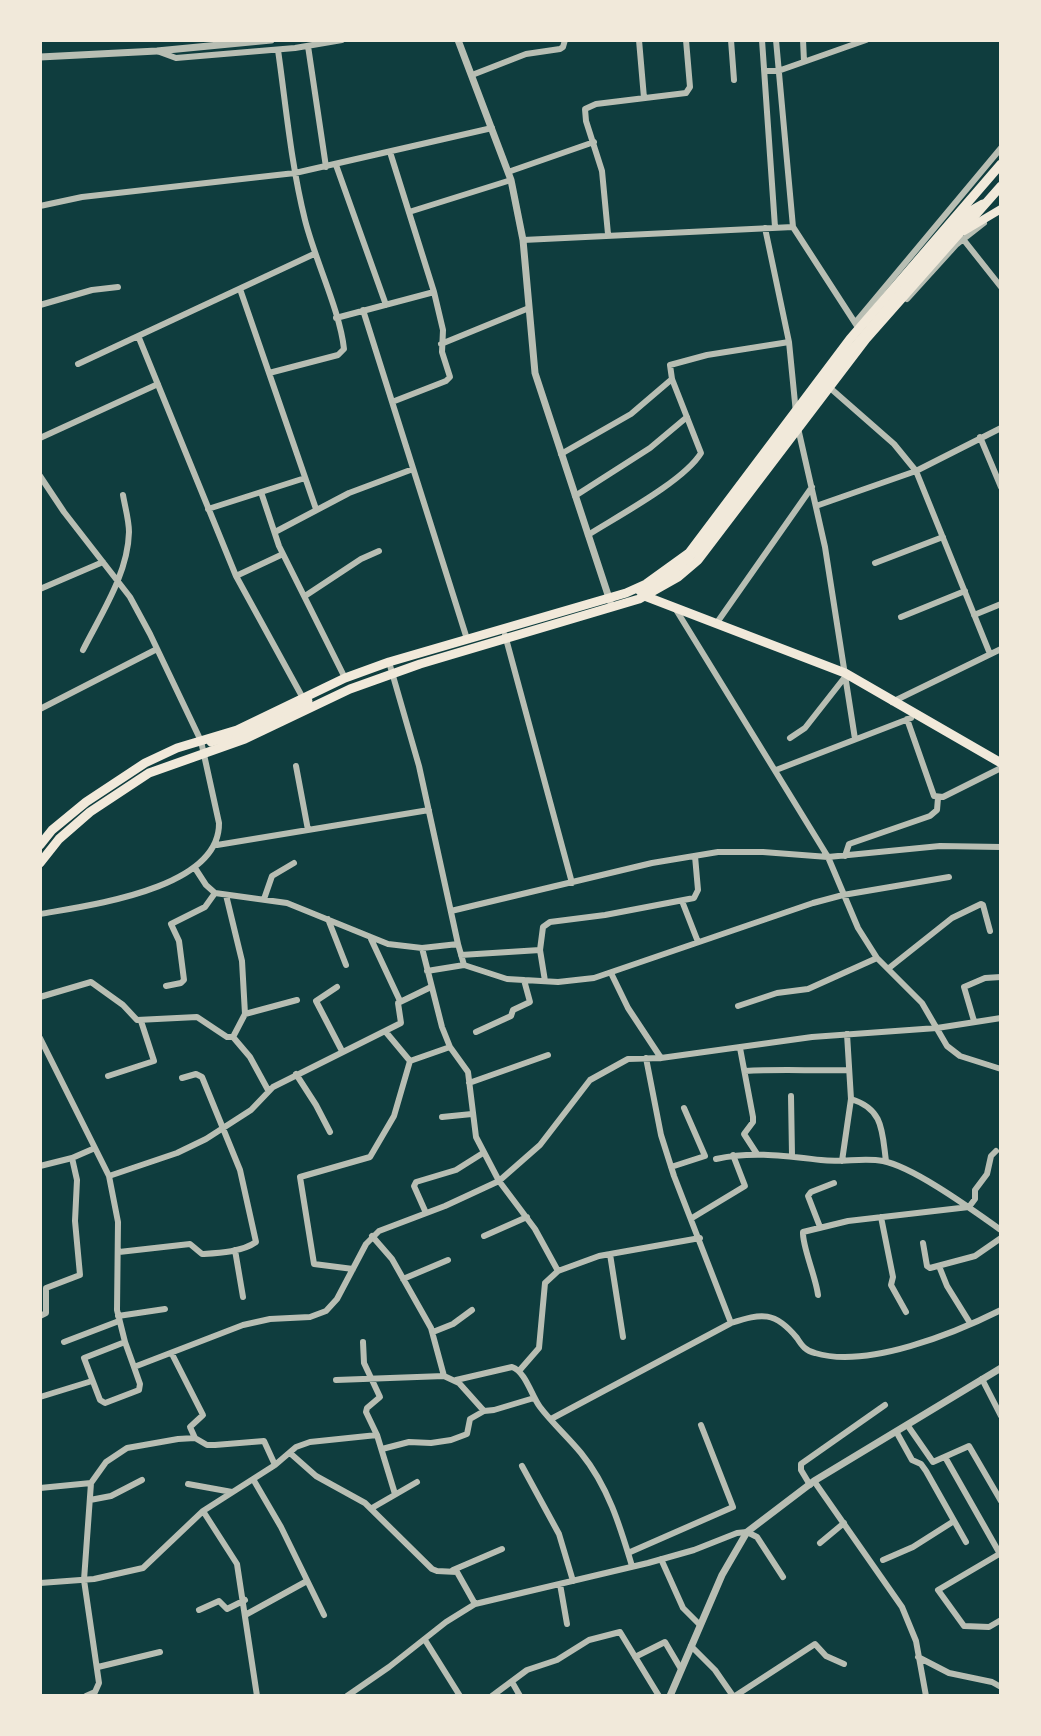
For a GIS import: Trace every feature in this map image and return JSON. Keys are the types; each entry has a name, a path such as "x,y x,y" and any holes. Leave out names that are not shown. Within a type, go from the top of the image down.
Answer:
{"main road":[{"path":"610,602 646,584 689,553 857,326 1001,164"},
{"path":"42,843 59,839 90,812 149,773 245,739 350,689 505,634 631,595 666,577 699,548 834,371 967,214 1000,190 986,182"},
{"path":"967,214 976,193"},
{"path":"40,863 42,843 75,811 150,765 189,747 237,736 341,684 424,653 610,602 646,596 678,577 698,560 866,339 958,238 987,201"},
{"path":"958,238 1001,211"},
{"path":"632,591 845,675 1001,765"},
{"path":"42,843 86,802 145,763 177,748 237,730 345,678 389,662 467,639 505,634"}],"street":[{"path":"40,57 157,51 271,40"},
{"path":"157,51 176,58 278,50 342,40"},
{"path":"460,40 510,176 523,240 535,373 610,602"},
{"path":"460,40 512,192 522,249 535,382 610,602"},
{"path":"472,75 526,54 560,49 565,40"},
{"path":"639,40 644,98"},
{"path":"608,234 602,171 585,109 596,104 681,95 689,91 686,40"},
{"path":"731,40 734,80"},
{"path":"762,40 775,227"},
{"path":"776,40 793,227 866,339"},
{"path":"803,40 804,61"},
{"path":"765,71 778,71 866,40"},
{"path":"308,46 326,167"},
{"path":"269,373 342,353 344,345 314,254 295,173 278,50"},
{"path":"40,206 82,197 295,173 492,128"},
{"path":"409,212 594,142"},
{"path":"857,326 1001,148"},
{"path":"390,152 434,292 443,330 441,344 449,379 392,402"},
{"path":"336,165 386,305"},
{"path":"523,240 793,227"},
{"path":"765,228 789,342 798,426 825,547 855,739"},
{"path":"958,238 1001,287"},
{"path":"78,364 314,254"},
{"path":"40,305 79,293 118,287"},
{"path":"240,289 316,509"},
{"path":"336,318 434,292"},
{"path":"441,344 529,308"},
{"path":"363,310 467,639"},
{"path":"139,338 236,576 304,700"},
{"path":"588,535 681,474 701,453 669,367 683,360 789,342"},
{"path":"561,454 631,414 672,379"},
{"path":"40,438 158,384"},
{"path":"829,387 894,444 916,471 990,654"},
{"path":"575,496 650,448 687,417"},
{"path":"816,506 916,471 1001,428"},
{"path":"980,437 1001,487"},
{"path":"275,532 349,493 413,469"},
{"path":"40,476 130,597 157,649 205,753 219,823 217,845"},
{"path":"208,509 305,478"},
{"path":"716,624 812,487"},
{"path":"261,492 283,554 345,678"},
{"path":"83,650 118,582 129,535 123,495"},
{"path":"875,563 943,537"},
{"path":"305,596 361,559 379,551"},
{"path":"236,576 283,554"},
{"path":"40,589 103,562"},
{"path":"901,617 965,591"},
{"path":"974,615 1001,604"},
{"path":"675,608 828,857 858,928 877,958 922,1003 947,1046 960,1056 1001,1069"},
{"path":"505,634 572,883"},
{"path":"40,709 157,649"},
{"path":"892,702 1001,649"},
{"path":"389,662 419,766 464,965"},
{"path":"790,738 805,728 845,675"},
{"path":"776,770 918,715"},
{"path":"845,856 849,844 930,816 937,810 938,798 932,792 907,719"},
{"path":"938,798 1001,765"},
{"path":"296,766 308,830"},
{"path":"40,914 124,897 167,883 195,868 217,845 429,810"},
{"path":"451,911 652,863 718,852 828,857 940,846 1001,847"},
{"path":"545,981 540,950 542,929 550,922 694,898 698,894 695,856"},
{"path":"264,899 272,876 294,863"},
{"path":"195,868 215,893 287,903 388,944 422,948 458,944"},
{"path":"427,971 464,965 505,979 545,981 611,973 843,895 949,877"},
{"path":"166,986 184,980 179,941 171,924 205,907 215,893"},
{"path":"226,895 242,961 245,1014 233,1037"},
{"path":"682,901 698,942"},
{"path":"889,968 952,918 981,904 990,931"},
{"path":"328,919 346,965"},
{"path":"371,939 400,1001"},
{"path":"422,948 450,1047 466,1067 475,1133 483,1153 499,1181 527,1217 558,1271"},
{"path":"461,955 540,950"},
{"path":"738,1006 768,995 808,989 877,958"},
{"path":"611,973 628,1008 661,1058"},
{"path":"974,1021 964,987 985,978 1001,977"},
{"path":"476,1032 511,1016 513,1010 530,1002 524,980"},
{"path":"40,997 91,982 123,1005 134,1019 197,1017 227,1037 233,1037 250,1057 268,1090"},
{"path":"337,987 316,1001 342,1051"},
{"path":"109,1176 177,1153 222,1130 251,1110 268,1090 402,1021 396,1006 400,1001 431,987"},
{"path":"245,1014 297,1000"},
{"path":"134,1367 243,1325 270,1319 310,1317 326,1311 337,1299 372,1236 499,1181 547,1137 590,1080 617,1062 847,1034 937,1028 1001,1018"},
{"path":"108,1076 154,1061 141,1021"},
{"path":"385,1031 410,1061"},
{"path":"842,1161 851,1099 847,1034"},
{"path":"40,1038 109,1176 118,1222 118,1319 140,1384 139,1390 108,1403 100,1400 84,1356 125,1342"},
{"path":"410,1061 450,1047"},
{"path":"740,1048 753,1117 744,1134 757,1154"},
{"path":"469,1083 548,1055"},
{"path":"646,1058 661,1135 671,1167 731,1323"},
{"path":"353,1269 314,1264 299,1179 372,1156 374,1146 387,1131 394,1116 410,1061"},
{"path":"745,1071 792,1068 849,1070"},
{"path":"296,1074 330,1132"},
{"path":"119,1252 190,1244 202,1254 252,1246 256,1239 245,1187 201,1075 182,1078"},
{"path":"791,1096 792,1155"},
{"path":"851,1099 864,1103 876,1115 886,1161"},
{"path":"671,1167 705,1156 684,1108"},
{"path":"442,1117 472,1114"},
{"path":"40,1166 95,1148"},
{"path":"818,1295 802,1235 806,1231 881,1217 969,1207 996,1151"},
{"path":"426,1213 414,1186 416,1182 456,1170 483,1153"},
{"path":"716,1159 757,1154 829,1161 886,1161 969,1207 1001,1230"},
{"path":"692,1218 745,1186 733,1155"},
{"path":"40,1316 46,1313 46,1288 81,1274 75,1221 77,1180 72,1158"},
{"path":"820,1227 808,1196 834,1183"},
{"path":"484,1236 527,1217"},
{"path":"881,1217 893,1277 891,1285 906,1312"},
{"path":"372,1236 392,1259 433,1332 444,1376"},
{"path":"519,1371 539,1348 543,1291 550,1276 584,1260 700,1238"},
{"path":"923,1243 927,1268 975,1256 1001,1238"},
{"path":"235,1250 243,1297"},
{"path":"610,1254 623,1337"},
{"path":"403,1279 448,1260"},
{"path":"939,1266 947,1286 970,1323"},
{"path":"64,1342 118,1319 165,1309"},
{"path":"433,1332 453,1324 472,1310"},
{"path":"551,1419 731,1323 762,1315 783,1322 810,1352 834,1356 896,1350 924,1342 998,1311 1001,1323"},
{"path":"363,1342 364,1363 380,1397 366,1410 395,1494"},
{"path":"172,1354 203,1415 190,1427 195,1438 207,1445 264,1441 275,1465"},
{"path":"456,1380 512,1367 519,1371 534,1398 581,1453 605,1490 619,1522 632,1566"},
{"path":"670,1696 722,1575 747,1532 812,1483 1001,1368"},
{"path":"336,1380 444,1376 456,1380 484,1411"},
{"path":"982,1379 998,1404 1001,1416"},
{"path":"40,1397 92,1381"},
{"path":"382,1449 409,1442 441,1443 465,1435 469,1431 470,1419 484,1411 534,1398"},
{"path":"885,1405 801,1464 801,1470 844,1523 902,1607 916,1641 926,1696"},
{"path":"628,1553 733,1507 701,1425"},
{"path":"908,1426 933,1462 969,1446 1001,1501"},
{"path":"897,1433 912,1460 923,1467 966,1542"},
{"path":"40,1583 84,1580 143,1568 203,1511 275,1465 296,1447 310,1442 377,1435"},
{"path":"86,1696 98,1688 98,1667 84,1580 91,1483 106,1462 127,1448 195,1438"},
{"path":"290,1453 316,1476 372,1508 432,1569 440,1572 453,1570 502,1549"},
{"path":"945,1457 1000,1554 938,1590 964,1626 989,1627 1001,1620"},
{"path":"522,1466 559,1534 573,1581"},
{"path":"253,1479 281,1527 324,1615"},
{"path":"90,1500 111,1496 142,1480"},
{"path":"372,1508 417,1482"},
{"path":"40,1488 91,1483"},
{"path":"188,1484 232,1492"},
{"path":"203,1511 237,1564 245,1600 257,1696"},
{"path":"883,1560 913,1547 954,1521"},
{"path":"820,1543 844,1523"},
{"path":"347,1696 475,1604 661,1559 747,1532 760,1542 783,1577"},
{"path":"661,1559 683,1608 700,1625"},
{"path":"453,1570 460,1575 475,1604"},
{"path":"247,1614 307,1581"},
{"path":"560,1584 567,1624"},
{"path":"199,1610 217,1601 227,1609 245,1600"},
{"path":"492,1696 527,1670 554,1662 589,1640 617,1632 622,1634 659,1696"},
{"path":"425,1640 460,1696"},
{"path":"635,1657 665,1642 681,1669"},
{"path":"691,1646 715,1670 734,1696 815,1644 826,1656 844,1664"},
{"path":"98,1667 160,1652"},
{"path":"918,1657 949,1673 992,1682 1001,1687"},
{"path":"512,1682 520,1696"}]}
